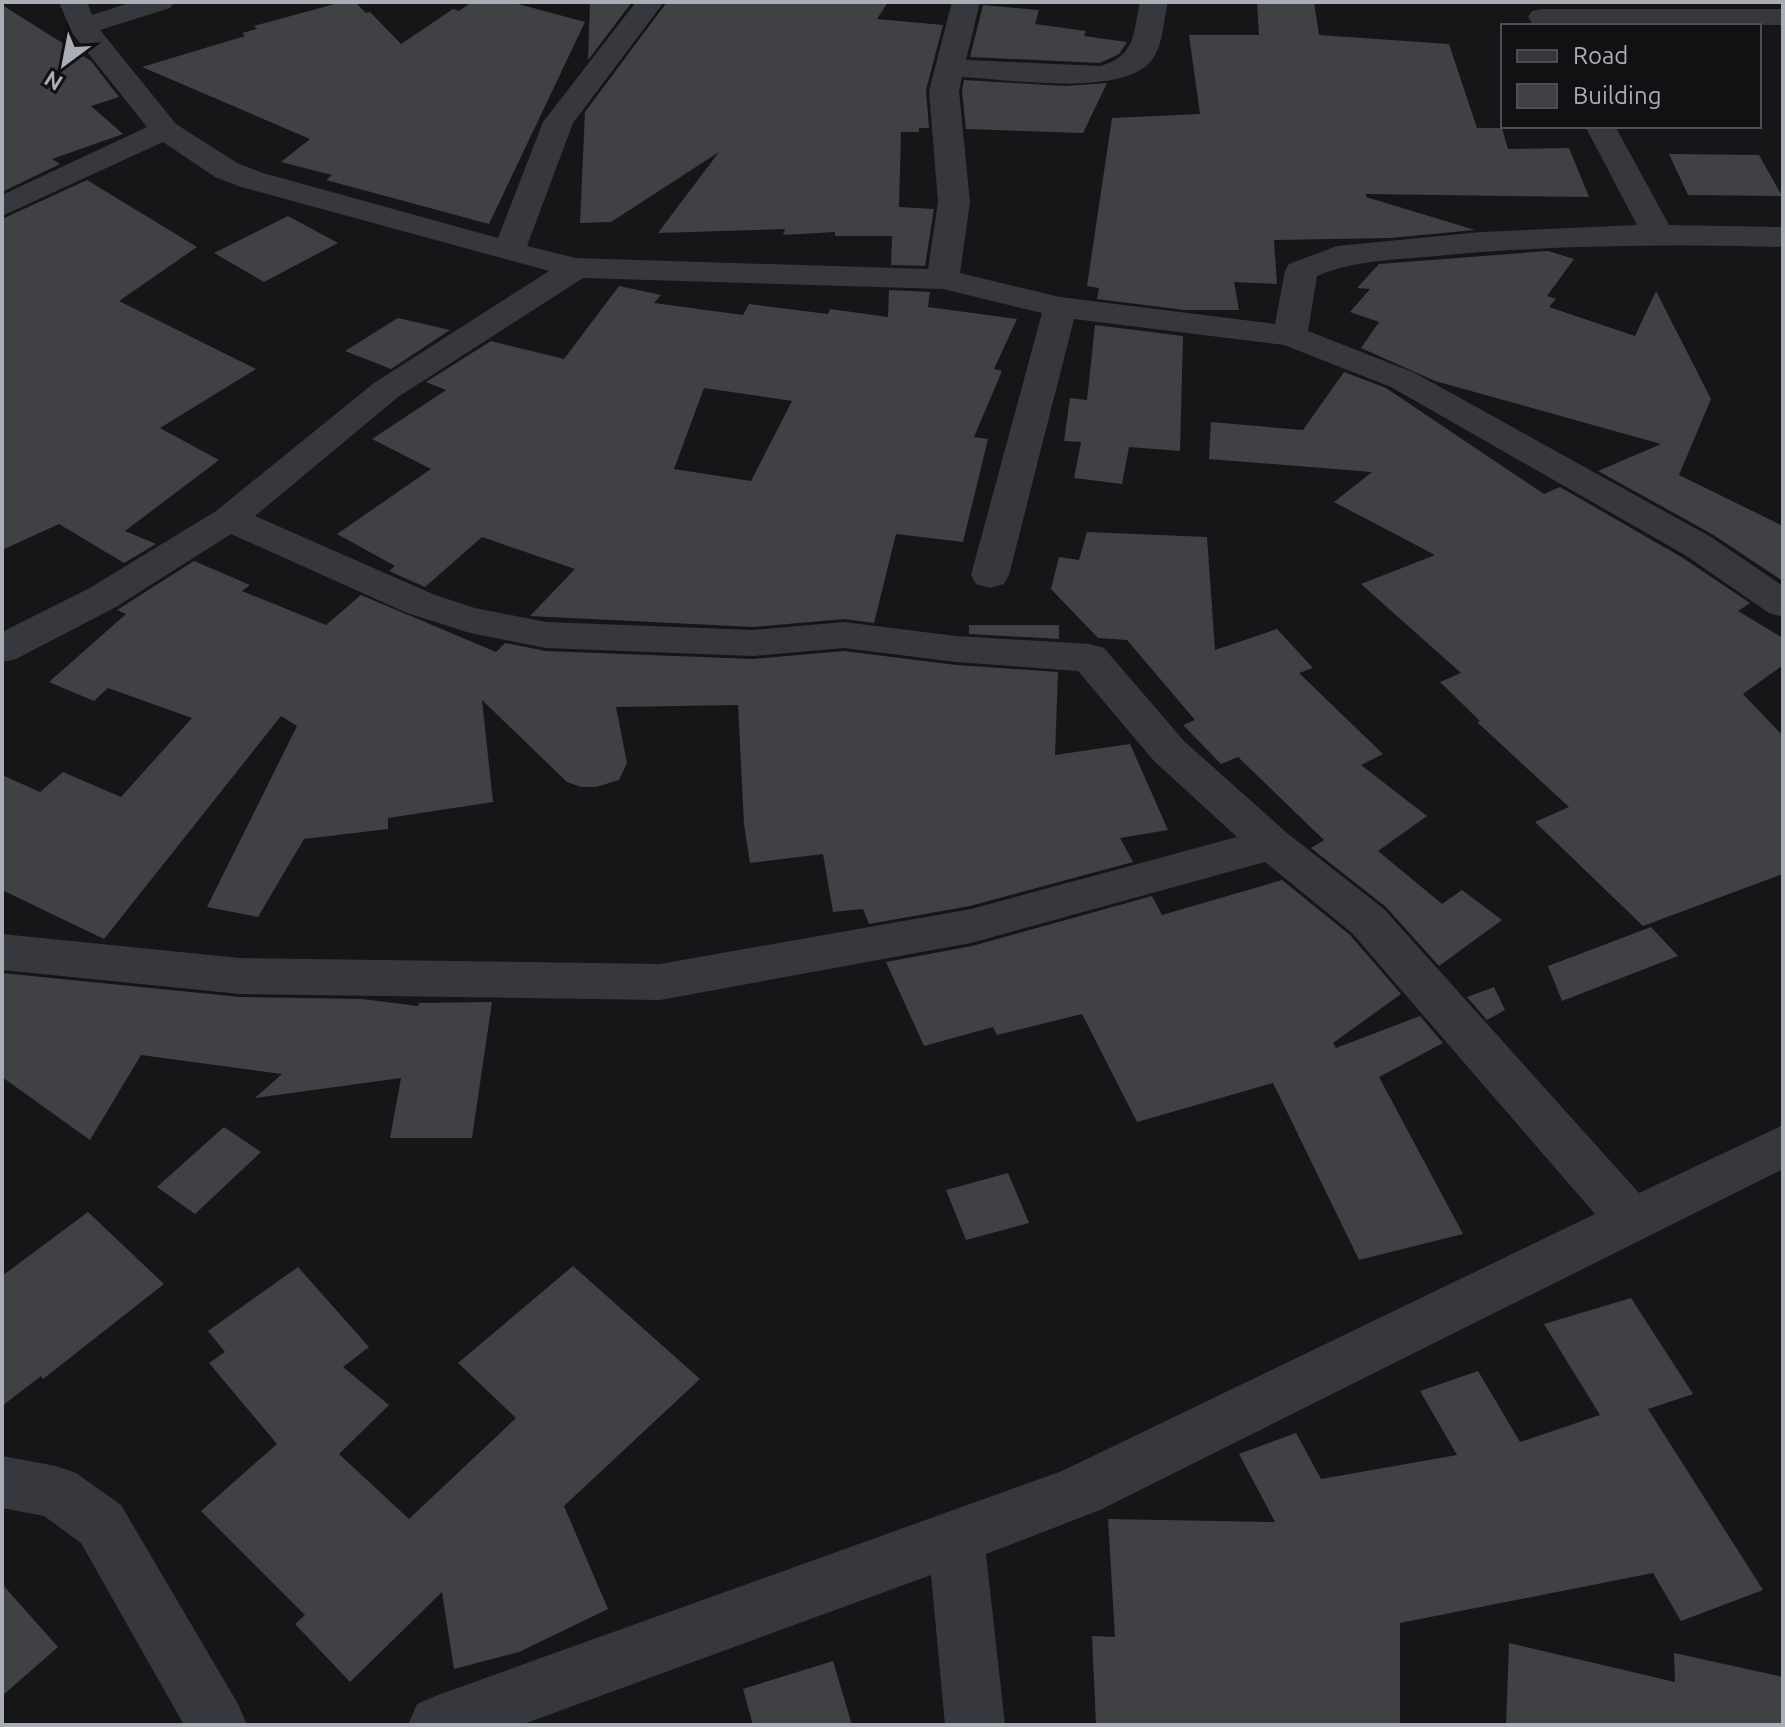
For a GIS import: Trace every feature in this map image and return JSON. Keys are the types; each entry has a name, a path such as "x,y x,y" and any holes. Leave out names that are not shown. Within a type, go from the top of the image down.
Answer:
{"street":[{"path":"160,2 78,14 165,130 226,170 252,180 576,268 943,279 1060,307 1290,336 1403,380 1698,546 1783,604"},
{"path":"510,249 558,122 650,2"},
{"path":"943,279 954,202 944,91 966,2"},
{"path":"949,68 1103,75 1128,67 1142,54 1154,2"},
{"path":"1542,15 1783,17"},
{"path":"1601,128 1658,234"},
{"path":"2,207 165,130"},
{"path":"1290,336 1301,271 1337,256 1481,242 1658,234 1783,237"},
{"path":"2,649 102,598 229,519 386,390 576,268"},
{"path":"990,575 1060,307"},
{"path":"229,519 421,604 470,620 546,635 753,643 844,635 956,649 1090,658 1169,751 1272,844 1368,921 1631,1219"},
{"path":"2,952 240,976 660,982 971,926 1272,844"},
{"path":"438,1725 956,1539 1080,1491 1783,1146"},
{"path":"2,1482 56,1492 101,1524 217,1725"},
{"path":"956,1539 975,1725"}],"building":[{"path":"342,2 355,2 366,13 370,12 401,44 453,9 459,11 472,2 511,2 585,22 489,224 326,180 332,175 281,162 310,139 142,67 245,36 242,33 257,29 254,26"},
{"path":"590,2 632,2 588,60"},
{"path":"667,2 888,2 877,19 943,25 926,90 929,128 919,128 919,132 901,132 899,207 934,209 925,266 891,265 892,236 835,236 835,232 783,235 785,229 658,233 719,152 611,222 580,223 585,112"},
{"path":"1257,2 1314,2 1319,35 1449,44 1477,128 1502,128 1508,149 1569,148 1589,197 1366,194 1366,197 1475,230 1390,238 1274,240 1277,284 1234,282 1239,310 1184,310 1097,299 1099,288 1087,286 1112,118 1200,114 1189,35 1259,35"},
{"path":"2,5 91,61 119,97 91,106 123,134 52,159 60,164 2,192"},
{"path":"983,5 1039,10 1035,24 1086,31 1084,36 1127,42 1119,54 1100,63 970,57"},
{"path":"964,80 1065,86 1107,83 1083,133 966,129 962,91"},
{"path":"1669,154 1759,155 1782,196 1688,195"},
{"path":"87,180 197,247 119,301 256,369 160,428 219,460 125,531 156,544 124,563 59,524 2,550 2,219"},
{"path":"288,216 338,243 264,282 214,253"},
{"path":"1548,251 1574,259 1547,296 1556,299 1549,307 1635,336 1656,291 1711,399 1679,475 1783,526 1783,581 1712,534 1598,471 1661,444 1435,381 1361,348 1379,322 1350,312 1370,289 1357,288 1379,264"},
{"path":"619,286 661,295 654,303 743,315 749,304 828,314 830,309 888,317 889,290 930,292 928,307 1017,319 994,369 1002,371 974,437 988,439 963,542 896,534 874,623 844,619 753,627 530,616 575,569 482,537 425,587 389,571 395,566 337,534 431,469 372,439 446,390 426,382 491,341 564,359","holes":["704,388 792,401 751,481 674,469"]},
{"path":"398,318 450,330 391,369 345,351"},
{"path":"1095,325 1183,336 1180,451 1129,447 1122,484 1074,478 1081,442 1064,441 1070,398 1087,400"},
{"path":"1344,372 1386,388 1544,494 1560,487 1683,558 1750,603 1738,611 1783,638 1783,665 1743,694 1783,736 1783,874 1643,926 1535,822 1569,807 1477,722 1480,721 1440,682 1461,673 1361,584 1435,555 1334,502 1372,472 1209,459 1211,422 1303,430"},
{"path":"1087,532 1207,537 1215,650 1277,629 1313,668 1299,673 1383,754 1361,765 1427,816 1378,851 1442,904 1462,890 1502,920 1439,966 1386,907 1311,848 1324,840 1238,757 1221,764 1183,725 1195,720 1127,640 1098,638 1051,589 1059,557 1079,560"},
{"path":"194,561 250,585 242,591 326,625 361,595 496,652 505,643 546,651 753,659 844,651 956,665 1058,672 1055,755 1130,744 1168,830 1120,838 1133,862 970,906 869,924 863,909 833,912 823,854 750,863 744,824 738,705 616,707 627,763 619,780 596,787 581,787 567,782 482,700 493,802 388,818 388,829 304,839 258,917 207,907 297,726 281,716 104,939 2,890 2,775 40,792 63,772 121,797 192,718 108,688 94,701 49,682 126,614 117,610"},
{"path":"969,625 1059,625 1059,639 969,634"},
{"path":"1282,880 1350,935 1401,994 1333,1043 1336,1048 1420,1016 1443,1043 1379,1077 1463,1234 1359,1260 1273,1083 1137,1122 1082,1014 997,1035 993,1027 924,1046 886,962 972,946 1152,896 1162,915"},
{"path":"1651,927 1678,956 1562,1001 1548,966"},
{"path":"2,973 240,997 362,999 418,1006 419,1003 492,1002 472,1138 390,1138 401,1078 255,1098 282,1074 141,1055 90,1140 2,1077"},
{"path":"1494,987 1505,1010 1487,1020 1467,997"},
{"path":"224,1127 261,1152 195,1214 157,1187"},
{"path":"1008,1173 1029,1223 966,1240 946,1190"},
{"path":"88,1212 164,1284 43,1379 41,1376 2,1406 2,1276"},
{"path":"573,1266 700,1379 564,1506 608,1609 519,1652 454,1669 442,1592 350,1682 295,1624 305,1615 201,1511 277,1444 209,1363 225,1352 208,1331 298,1267 369,1347 343,1367 389,1405 339,1454 409,1519 516,1418 458,1363"},
{"path":"1631,1298 1693,1394 1648,1409 1763,1590 1681,1621 1653,1573 1400,1623 1400,1725 1096,1725 1092,1636 1115,1637 1108,1519 1275,1522 1239,1454 1296,1433 1321,1479 1457,1455 1420,1391 1478,1371 1520,1442 1600,1415 1544,1324"},
{"path":"2,1584 58,1647 2,1696"},
{"path":"1509,1643 1675,1682 1674,1653 1783,1677 1783,1725 1506,1725"},
{"path":"833,1661 852,1725 753,1725 743,1689"}]}
